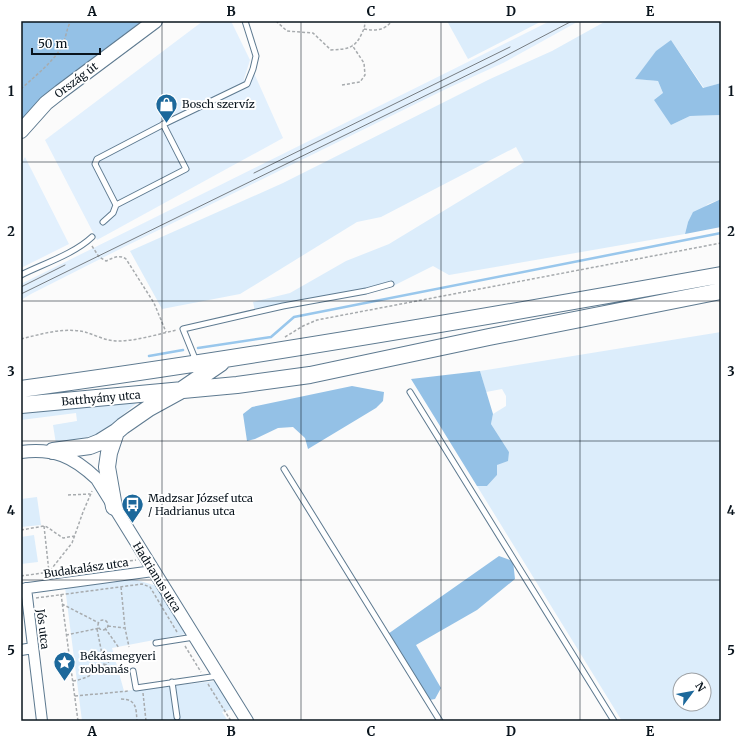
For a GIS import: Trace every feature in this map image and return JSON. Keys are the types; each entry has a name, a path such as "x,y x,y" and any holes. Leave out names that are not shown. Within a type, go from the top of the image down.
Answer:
{"main road":[{"name":"Ország út","path":"21,131 34,115 56,95 155,21"},
{"name":"Batthyány utca","path":"21,389 224,360 484,317 721,275"},
{"name":"Batthyány utca","path":"21,405 237,385 310,374 721,291"},
{"path":"53,451 90,446 100,442 149,408 180,391 224,360"},
{"path":"114,507 107,467 109,453 116,432"}],"street":[{"path":"21,452 32,450 53,451"},
{"name":"Hadrianus utca","path":"53,451 76,461 97,479 247,721"},
{"name":"Budakalász utca","path":"23,589 153,571"},
{"name":"Jós utca","path":"23,589 33,648 42,721"},
{"path":"21,650 33,648"}],"lane":[{"path":"116,205 95,164 97,159 163,124 247,84 256,56 245,21"},
{"path":"103,222 113,213 116,205 186,168 163,124"},
{"path":"21,275 73,250 86,243 92,237"},
{"path":"197,364 183,328 283,306 366,292 391,284"},
{"path":"410,392 614,721"},
{"path":"284,469 440,721"},
{"path":"156,643 194,637"},
{"path":"133,671 136,688 219,676"},
{"path":"172,682 177,717"}],"path":[{"path":"21,89 45,67 62,47 69,25 72,21"},
{"path":"276,21 287,31 313,33 331,50 347,49 358,42 364,29 365,21"},
{"path":"364,29 376,31 392,21"},
{"path":"342,85 360,82 365,75 364,63 352,45"},
{"path":"281,339 303,326 317,320 721,244"},
{"path":"94,250 106,261 117,256 126,259 154,303 166,332"},
{"path":"21,339 59,330 85,332 116,342 127,341 183,328"},
{"path":"49,572 76,536 83,512 97,479"},
{"path":"68,495 90,494"},
{"path":"21,530 44,526 63,538 76,536"},
{"path":"44,526 49,572 61,594 78,721"},
{"path":"33,598 142,584 150,587 231,721"},
{"path":"120,587 129,647"},
{"path":"62,604 99,623"},
{"path":"99,623 101,620 105,620 108,626"},
{"path":"99,623 100,628"},
{"path":"66,635 100,628 104,630 108,626 125,628"},
{"path":"105,628 119,648"},
{"path":"97,629 106,671 110,673 133,671"},
{"path":"73,681 91,675 104,667 117,652"},
{"path":"122,667 122,673"},
{"path":"75,696 143,688 146,721"},
{"path":"121,699 126,699 135,705 137,710 137,721"}],"shaded area":[{"path":"21,21 142,21 39,101 21,124"},
{"path":"203,21 231,21 250,60 244,79 248,87 254,73 283,138 97,240 45,140"},
{"path":"447,21 542,21 468,59"},
{"path":"550,21 579,21 503,63 446,89 124,247 21,300 21,284"},
{"path":"606,21 721,21 721,83 704,88 671,40 636,79 658,81 663,93 671,125 690,116 721,115 721,199 708,204 688,222 685,234 449,275 433,266 393,286 255,311 253,302 290,293 346,261 389,244 524,162 516,147 381,217 357,222 240,294 162,309 130,251 283,183 490,79 552,51"},
{"path":"671,40 703,88 721,83 721,115 690,116 671,125 654,100 663,93 658,81 635,79 656,51"},
{"path":"25,157 69,244 21,268 21,164"},
{"path":"721,199 721,227 685,234 688,222 693,212"},
{"path":"721,332 721,721 622,721 477,486 487,486 497,475 497,465 509,452 491,424 493,414 506,406 506,396 502,389 486,392 480,371"},
{"path":"480,371 493,414 491,424 509,452 508,461 497,465 497,475 487,486 477,486 411,379"},
{"path":"352,386 384,392 383,401 376,408 308,449 305,438 293,427 278,428 255,439 247,441 243,414 252,407"},
{"path":"138,402 100,434 56,444 53,425 77,421 76,413 21,420 21,413"},
{"path":"37,497 41,525 21,527 21,499"},
{"path":"34,535 38,562 21,564 21,537"},
{"path":"499,556 513,561 515,579 477,610 416,645 441,688 435,699 424,701 385,636"},
{"path":"130,578 157,586 186,634 112,648 124,691 215,681 233,709 222,712 228,721 82,721 65,587"}],"waterway":[{"path":"198,348 271,337 294,317 721,233"},
{"path":"149,356 183,350"}],"tram line":[{"path":"21,294 494,62 572,21"},
{"path":"254,173 510,47"},
{"path":"21,287 65,265"}],"place":[{"name":"Bosch szervíz","path":"167,124"},
{"name":"Madzsar József utca / Hadrianus utca","path":"132,524"},
{"name":"Békásmegyeri robbanás","path":"65,682"}]}
